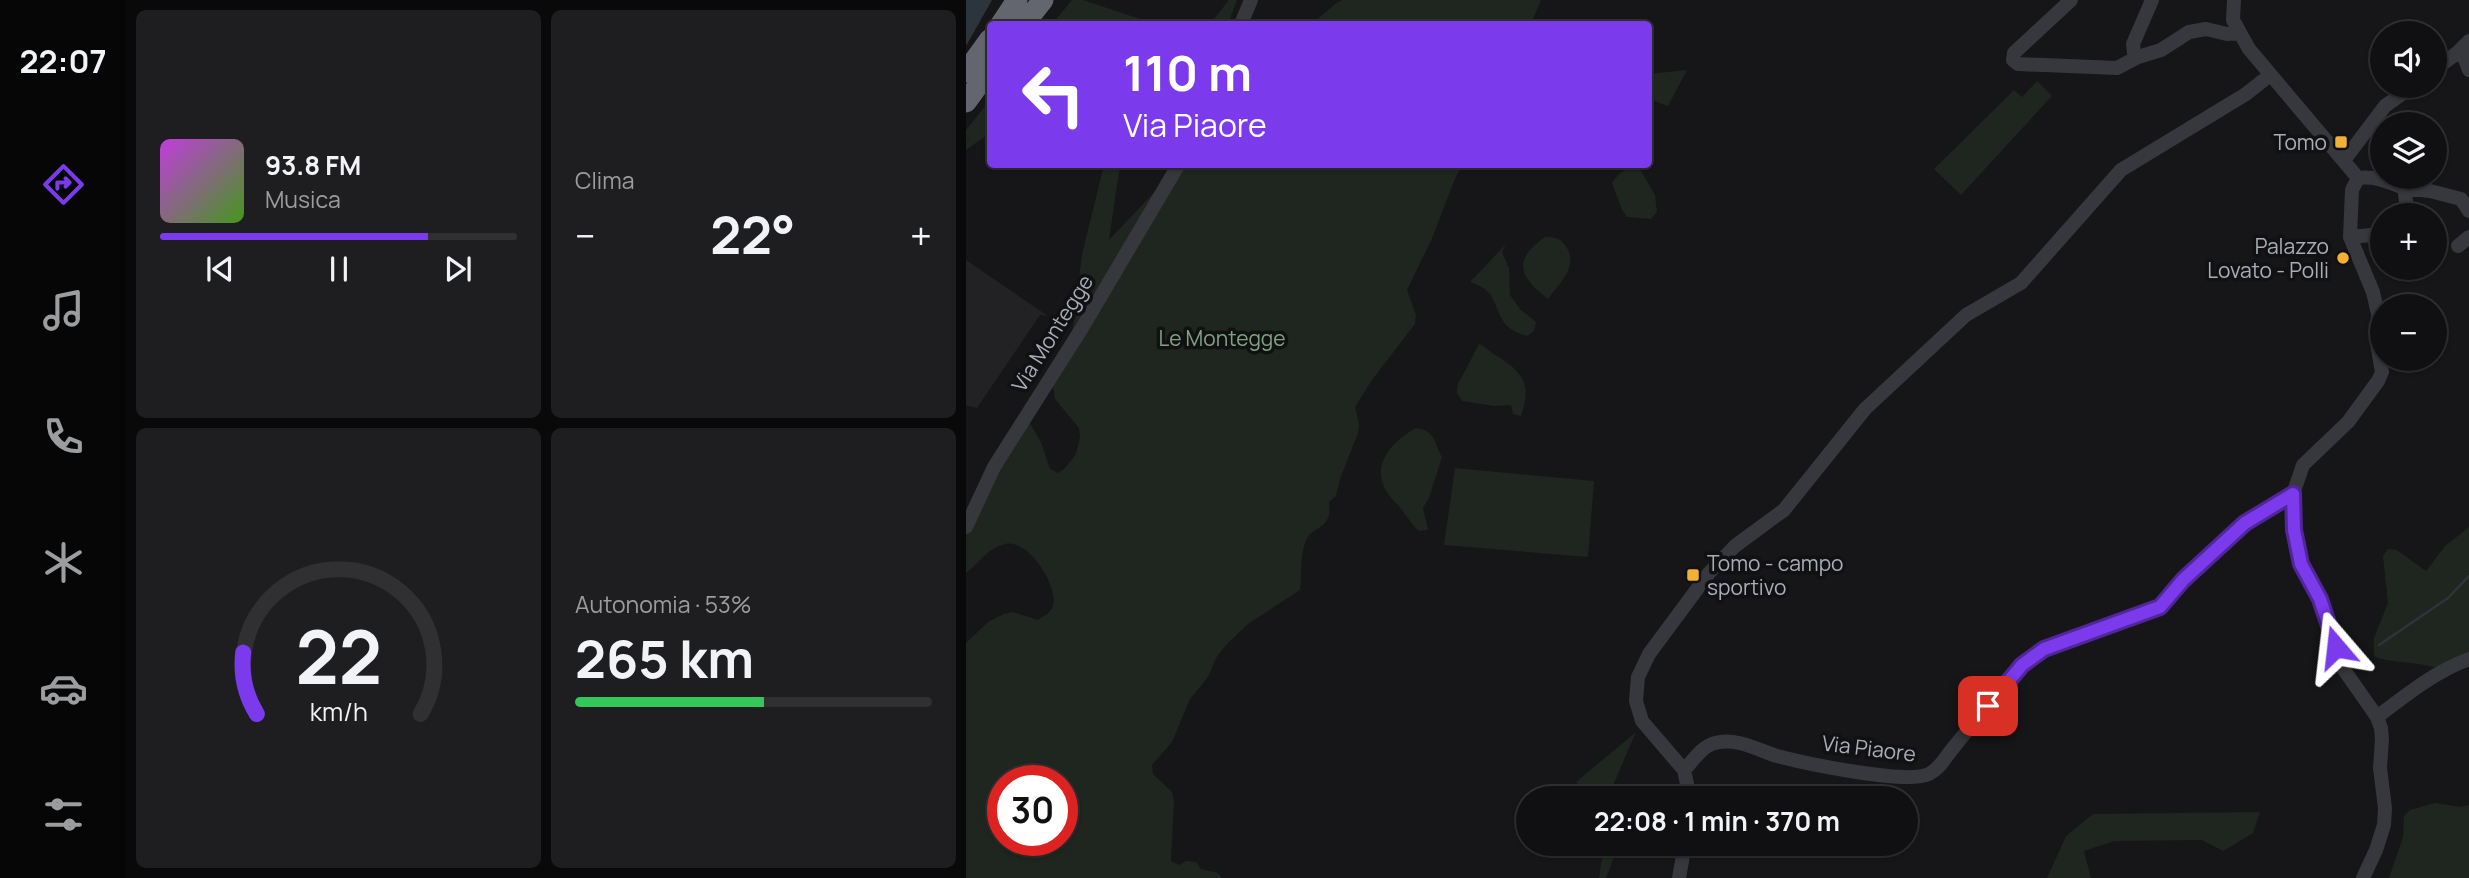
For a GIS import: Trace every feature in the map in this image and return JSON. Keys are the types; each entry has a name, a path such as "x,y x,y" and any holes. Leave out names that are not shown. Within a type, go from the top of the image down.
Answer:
{"highway":[{"path":"1003,21 1017,0"},
{"path":"1026,21 1043,0"},
{"path":"966,102 987,45"}],"street":[{"path":"1242,21 1251,0"},
{"path":"2071,0 2014,53 2013,60 2018,64 2117,68 2138,57 2161,50 2189,32 2206,29 2227,34 2240,33"},
{"path":"2138,57 2134,53 2133,44 2152,0"},
{"path":"2234,0 2233,20 2249,49 2345,159 2358,178"},
{"path":"2447,60 2465,45 2469,70"},
{"path":"1687,786 1684,770 1642,721 1636,701 1638,677 1649,654 1709,573 1735,547 1784,510 1865,409 1966,315 2021,284 2121,170 2246,94 2270,75"},
{"path":"2345,159 2385,106 2396,98"},
{"name":"Via Montegge","path":"966,527 994,467 1082,328 1177,168"},
{"path":"2358,178 2370,177"},
{"path":"2358,178 2352,190 2350,237 2373,292 2378,314 2377,342 2382,372 2378,382 2348,422 2303,465 2293,494 2294,530 2301,564 2320,599 2340,664 2377,717 2382,739 2380,768 2385,808 2384,825 2363,878"},
{"path":"2413,189 2461,199 2468,208"},
{"path":"2350,237 2370,235"},
{"name":"Via Piaore","path":"1684,770 1705,747 1723,741 1735,742 1798,761 1880,775 1921,777 1932,773 2022,665 2056,643 2160,607 2183,580 2245,523 2293,494"},
{"path":"2377,717 2429,678 2449,666 2469,659"},
{"path":"1679,878 1683,856"}],"shaded area":[{"path":"966,0 992,0 966,46"},
{"path":"966,260 1048,316 1040,315 977,408 966,405"}],"green space":[{"path":"1072,0 1083,0 1146,21 1054,21"},
{"path":"1229,0 1237,0 1229,21 1212,21"},
{"path":"1342,0 1541,0 1532,21 1315,21"},
{"path":"1687,70 1668,106 1652,100 1652,74"},
{"path":"2037,81 2052,96 1961,195 1934,169 2014,90 2022,97"},
{"path":"987,104 987,135 966,150 966,130"},
{"name":"Le Montegge","path":"1103,168 1120,168 1109,240 1177,168 1461,168 1407,290 1416,315 1415,324 1355,407 1358,433 1336,496 1329,502 1328,518 1305,543 1300,590 1248,624 1227,644 1216,658 1208,677 1190,699 1172,742 1152,765 1153,774 1172,792 1174,801 1171,861 1179,865 1187,861 1196,862 1201,869 1218,873 1222,878 966,878 966,643 988,622 1004,614 1013,612 1038,620 1051,610 1053,602 1052,592 1042,568 1024,549 1015,544 1005,544 994,549 966,573 966,528 1025,415 1041,442 1050,469 1058,473 1076,454 1079,428 1055,399 1051,371 1072,336 1082,254"},
{"path":"1632,169 1641,171 1655,195 1657,212 1651,219 1627,217 1622,210 1612,183 1620,173"},
{"path":"1545,237 1561,241 1569,252 1570,260 1567,274 1548,299 1531,283 1523,268 1527,253"},
{"path":"1506,244 1502,252 1509,268 1510,295 1520,309 1536,322 1534,331 1527,336 1508,327 1491,296 1470,282"},
{"path":"1479,344 1519,374 1526,396 1521,416 1513,414 1511,405 1494,406 1462,401 1457,393 1458,384"},
{"path":"1416,428 1434,438 1442,457 1429,498 1423,508 1428,530 1419,531 1388,494 1381,474 1382,464 1392,447"},
{"path":"1455,468 1594,481 1588,557 1444,545"},
{"path":"2469,527 2469,652 2436,668 2374,656 2374,638 2388,603 2383,556 2388,549 2397,550 2426,571 2445,546"},
{"path":"1636,732 1613,786 1580,786 1576,782"},
{"path":"2435,803 2461,807 2469,805 2469,878 2389,878 2403,837 2404,816 2410,810"},
{"path":"2260,812 2253,833 2223,851 2202,840 2114,841 2084,851 2091,878 2047,878 2066,836 2093,814"},
{"path":"1602,856 1614,856 1606,878 1599,878"}],"waterway":[{"path":"2379,645 2448,598 2469,576"}],"place":[{"name":"Tomo","path":"2341,142"},
{"name":"Palazzo Lovato - Polli","path":"2343,258"},
{"name":"Tomo - campo sportivo","path":"1693,575"}],"route":[{"path":"1988,706 2022,665 2044,649 2160,607 2183,580 2245,523 2293,494 2294,530 2301,564 2320,599 2336,647"}]}
